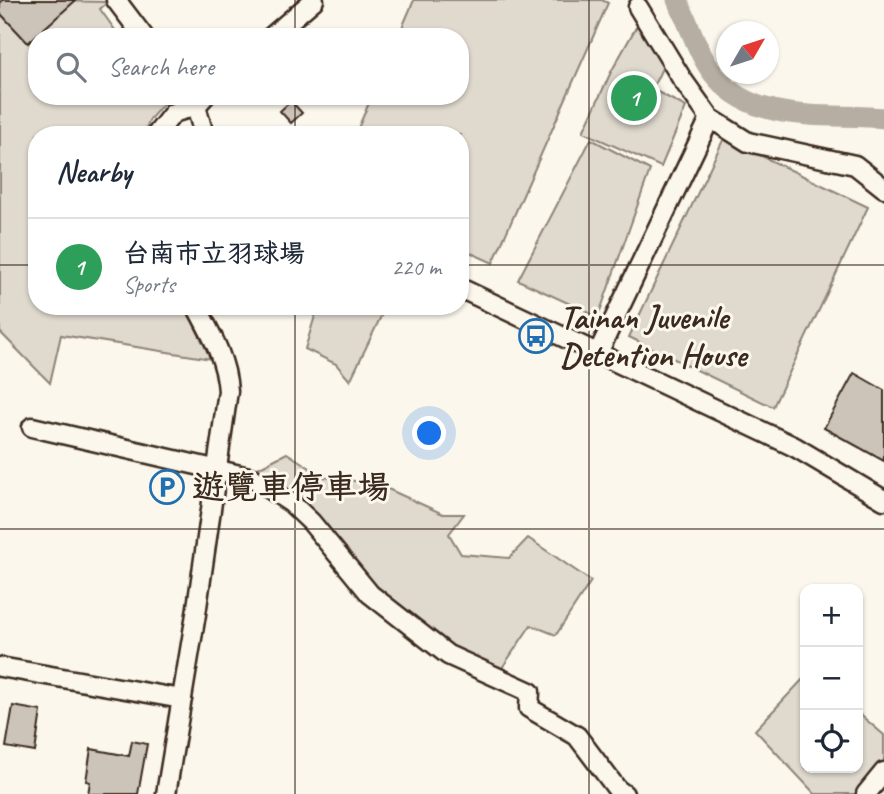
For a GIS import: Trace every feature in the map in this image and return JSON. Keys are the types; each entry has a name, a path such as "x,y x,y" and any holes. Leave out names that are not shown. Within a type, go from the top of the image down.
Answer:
{"street":[{"path":"116,0 137,28"},
{"path":"281,28 314,0"},
{"path":"638,7 682,79 710,118 748,142 855,165 884,188"},
{"path":"163,126 173,113 187,105"},
{"path":"197,105 202,126"},
{"path":"598,353 710,118"},
{"path":"469,292 795,447 884,499"},
{"path":"166,794 227,406 227,376 219,350 201,315"},
{"path":"32,427 253,478 291,503 311,522 370,594 448,655 530,692 529,709 577,736 617,789 624,794"},
{"path":"0,667 181,699"},
{"path":"866,794 884,772"}],"shaded area":[{"path":"0,0 108,2 100,9 114,28 28,28 28,105 162,105 147,126 28,126 28,315 189,315 211,359 61,335 50,383 0,332"},
{"path":"414,0 602,0 608,3 493,263 469,252 469,126 359,126 368,105 469,105 469,28 402,28"},
{"path":"639,22 665,62 652,89 686,107 661,167 583,132 611,72"},
{"path":"724,138 868,207 773,407 629,337"},
{"path":"591,139 650,170 598,317 518,280"},
{"path":"315,315 382,315 350,381 336,364 305,349"},
{"path":"287,453 324,477 377,484 443,514 464,514 449,534 461,554 509,558 528,538 591,581 556,635 531,625 500,671 448,651 373,593 283,488 256,469"},
{"path":"800,682 800,773 863,773 863,717 884,735 884,762 856,794 815,794 755,730"}],"building":[{"path":"3,0 76,0 45,28 28,28 28,43 0,13 0,3"},
{"path":"287,105 295,105 302,113 291,123 280,111"},
{"path":"854,373 884,390 884,461 824,428"},
{"path":"13,706 41,711 35,752 6,747"},
{"path":"132,741 147,744 138,794 88,794 90,782 86,781 91,749 129,756"}],"waterway":[{"path":"677,0 710,69 732,92 751,103 794,114 884,118"}],"place":[{"name":"台南市立羽球場","path":"634,98"},
{"name":"Tainan Juvenile Detention House","path":"536,336"},
{"name":"遊覽車停車場","path":"167,487"}]}
